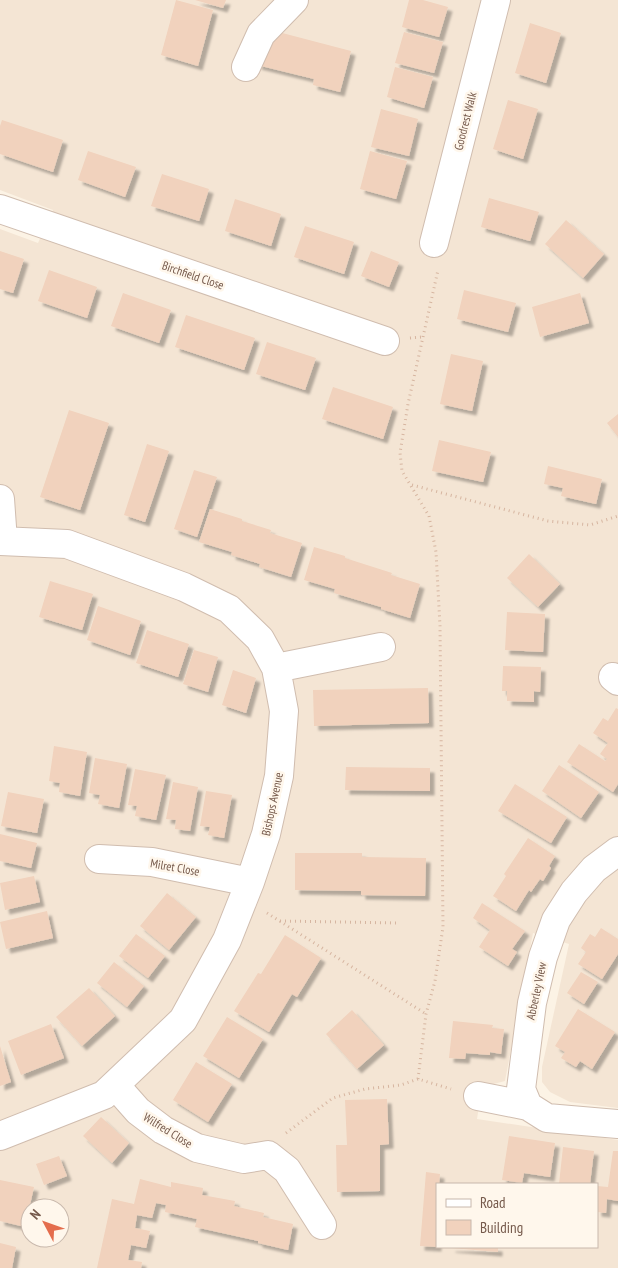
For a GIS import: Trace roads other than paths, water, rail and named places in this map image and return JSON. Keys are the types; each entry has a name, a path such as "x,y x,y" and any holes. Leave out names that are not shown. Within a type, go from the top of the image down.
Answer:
{"street":[{"path":"246,67 261,34 294,0"},
{"name":"Goodrest Walk","path":"434,243 496,0"},
{"name":"Birchfield Close","path":"0,209 386,341"},
{"path":"0,499 2,541"},
{"name":"Bishops Avenue","path":"0,1136 104,1095 183,1020 227,940 247,890 266,834 279,776 284,711 276,668 260,638 229,609 184,587 67,544 2,541"},
{"path":"276,668 381,647"},
{"name":"Abberley View","path":"528,1106 521,1089 532,1004 543,957 556,920 574,892 594,869 618,852"},
{"name":"Milret Close","path":"99,859 152,862 247,890"},
{"name":"Wilfred Close","path":"115,1085 144,1115 163,1130 197,1148 244,1158 278,1162 322,1225"},
{"path":"478,1096 528,1106 547,1118 618,1124"}]}
